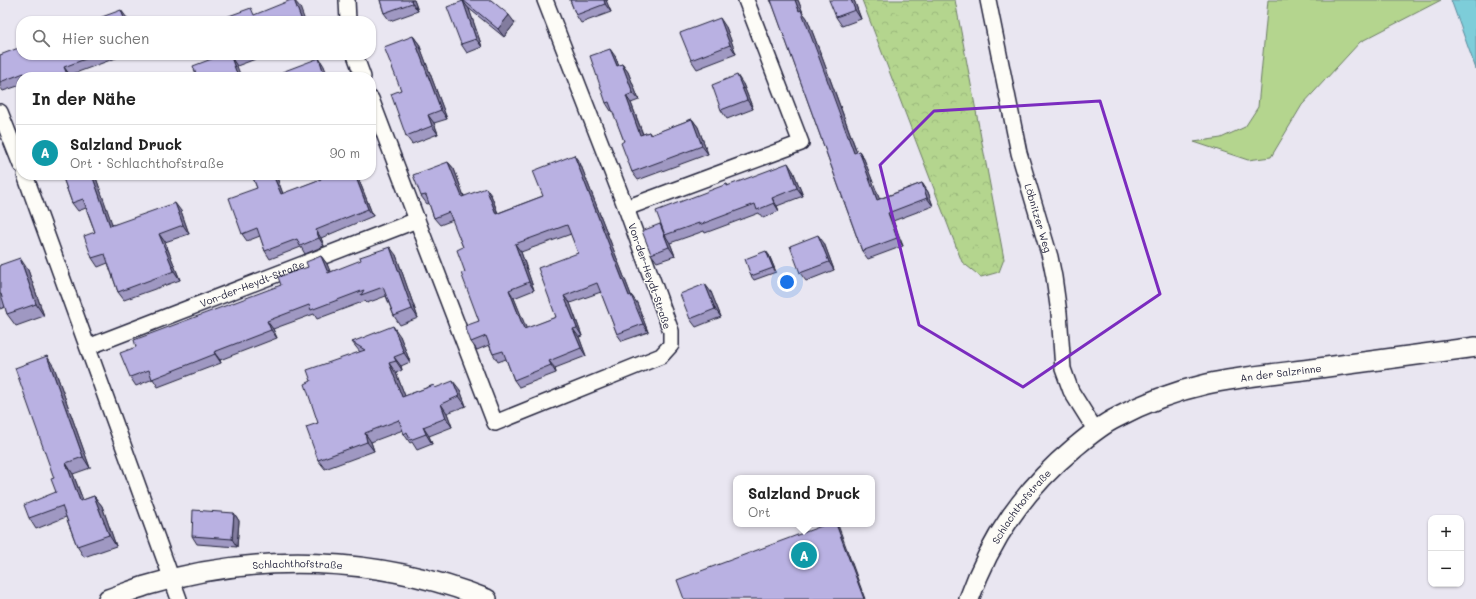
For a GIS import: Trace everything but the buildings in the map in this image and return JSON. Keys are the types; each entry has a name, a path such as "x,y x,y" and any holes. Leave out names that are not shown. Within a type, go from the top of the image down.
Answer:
{"street":[{"path":"347,0 348,16"},
{"path":"545,0 626,208 801,143 746,0"},
{"name":"Löbnitzer Weg","path":"988,0 1019,153 1050,257 1059,313 1062,369 1071,391 1096,431"},
{"path":"357,60 361,72"},
{"path":"0,112 16,152"},
{"name":"Von-der-Heydt-Straße","path":"376,112 495,423 661,356 671,345 671,331 626,208"},
{"path":"27,180 179,599"},
{"name":"Von-der-Heydt-Straße","path":"88,348 417,220"},
{"name":"An der Salzrinne","path":"1096,431 1114,418 1130,411 1188,389 1207,384 1247,377 1476,347"},
{"name":"Schlachthofstraße","path":"969,599 977,576 987,555 1009,518 1042,478 1063,457 1096,431"},
{"name":"Schlachthofstraße","path":"108,599 145,586 203,572 268,564 327,564 355,566 405,573 442,583 487,599"}],"highlighted area":[{"path":"1100,101 1160,294 1023,387 919,325 880,165 934,111"}],"green space":[{"path":"862,0 955,0 1004,259 999,272 981,277 962,262"},
{"path":"1268,0 1441,0 1360,42 1302,105 1271,157 1248,160 1194,142 1221,138 1245,127 1258,107"}],"water":[{"path":"1451,0 1476,0 1476,69"}],"place":[{"name":"Salzland Druck","path":"804,555"}]}
